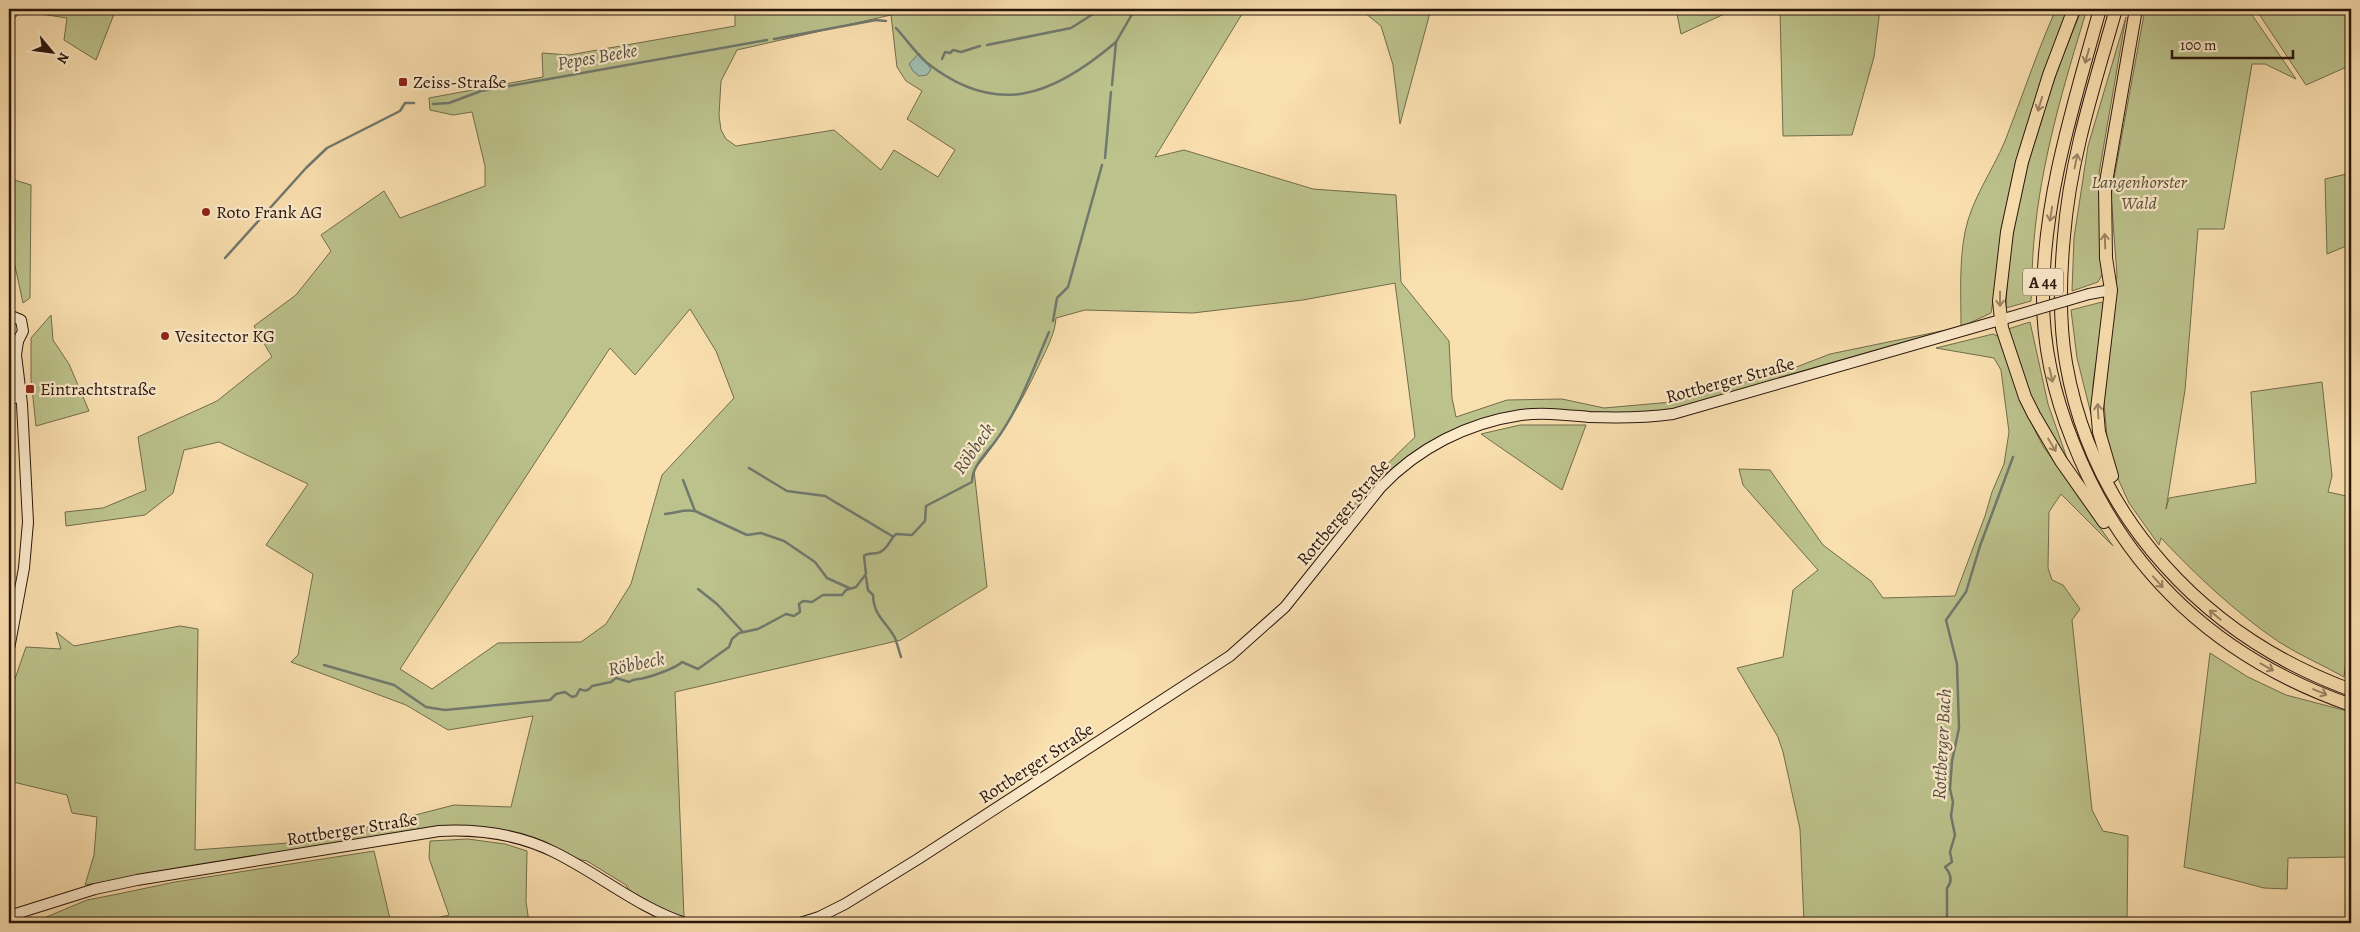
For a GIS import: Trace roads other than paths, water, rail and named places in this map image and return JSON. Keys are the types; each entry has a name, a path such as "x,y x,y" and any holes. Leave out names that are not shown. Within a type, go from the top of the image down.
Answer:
{"highway":[{"path":"2074,9 2049,75 2014,197 2000,278 2000,319 2026,397 2034,415 2061,461 2113,534 2127,544"},
{"name":"A 44","path":"2100,9 2067,128 2053,197 2044,264 2043,325 2050,372 2063,418 2103,506 2127,544 2158,583 2184,608 2245,655 2288,679 2351,705"},
{"name":"A 44","path":"2116,9 2081,134 2068,201 2064,236 2061,319 2066,363 2078,413 2094,455 2115,496 2164,566 2220,620 2254,643 2296,667 2351,690"},
{"path":"2115,496 2112,476 2099,432 2097,409 2111,290 2106,258 2105,188 2136,9"}],"main road":[{"name":"Rottberger Straße","path":"800,923 819,917 846,904 1230,656 1285,607 1335,547 1381,486 1394,473 1420,453 1446,438 1473,426 1521,415 1555,414 1619,418 1673,414 2088,294 2111,290"},
{"path":"9,314 21,320 23,326 22,337 13,343 22,404 27,467 28,522 24,568 9,649"},
{"path":"9,364 17,406 22,421"},
{"name":"Rottberger Straße","path":"10,916 95,889 137,880 439,831 456,830 508,835 538,845 576,864 648,908 685,923"}],"waterway":[{"name":"Pepes Beeke","path":"987,45 1071,28 1101,9"},
{"name":"Röbbeck","path":"1112,85 1116,42 1135,9"},
{"name":"Pepes Beeke","path":"774,39 876,20 886,21"},
{"path":"896,28 926,62 952,80 977,90 1001,95 1024,93 1047,87 1070,76 1116,42"},
{"name":"Pepes Beeke","path":"433,104 449,103 481,91 767,40"},
{"name":"Pepes Beeke","path":"942,59 945,52 950,53 953,50 961,52 980,46"},
{"name":"Röbbeck","path":"1105,158 1111,92"},
{"name":"Pepes Beeke","path":"225,258 306,168 327,148 400,111 405,103 414,103"},
{"name":"Röbbeck","path":"1053,321 1057,298 1068,287 1102,165"},
{"name":"Röbbeck","path":"324,665 394,685 426,707 445,710 550,700 556,694 565,692 572,697 576,696 580,689 587,690 592,686 611,682 616,678 629,682 648,677 670,669 682,662 698,669 729,647 732,639 739,633 758,629 786,614 794,616 800,612 799,604 803,601 812,602 823,595 842,595 846,590 856,587 866,574 864,556 883,550 896,534 912,535 925,521 926,506 972,482 974,471 1011,417 1049,332"},
{"name":"Rottberger Bach","path":"1947,923 1947,888 1950,878 1949,872 1945,867 1952,862 1950,852 1955,835 1951,816 1953,802 1950,789 1952,761 1959,728 1957,664 1946,620 1966,592 1980,546 2013,457"},
{"path":"749,468 787,491 825,496 892,536"},
{"path":"683,480 695,511 747,535 761,533 784,541 815,562 827,578 849,588"},
{"path":"665,514 695,511"},
{"path":"866,577 868,590 873,595 878,614 892,632 901,657"},
{"path":"698,589 717,604 743,632"}],"place":[{"name":"Zeiss-Straße","path":"403,82"},
{"name":"Roto Frank AG","path":"206,212"},
{"name":"Vesitector KG","path":"165,336"},
{"name":"Eintrachtstraße","path":"30,389"}],"park label":[{"name":"Langenhorster Wald","path":"2139,192"}]}
